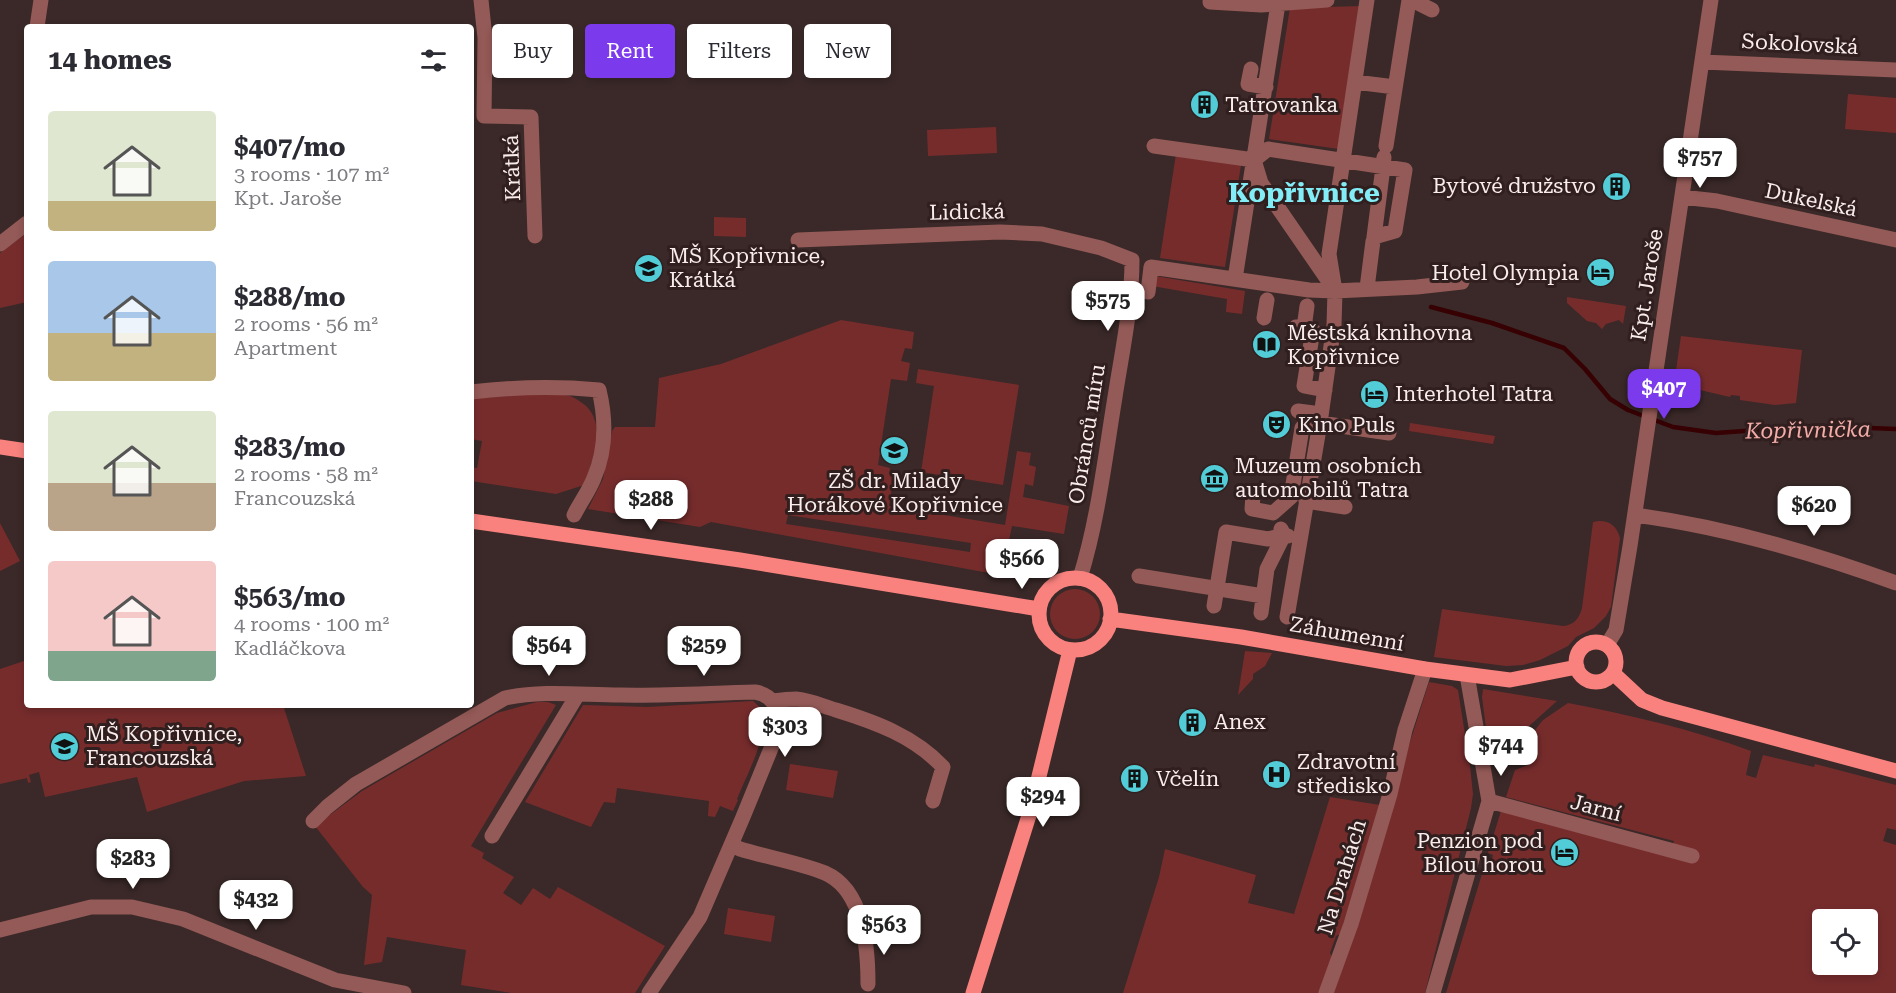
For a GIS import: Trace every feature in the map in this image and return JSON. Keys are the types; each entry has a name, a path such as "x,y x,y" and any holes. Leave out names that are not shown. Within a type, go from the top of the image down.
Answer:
{"main road":[{"path":"0,447 24,451"},
{"path":"474,521 740,560 1039,609"},
{"path":"1080,578 1093,583 1103,592 1109,605 1110,619 1106,632 1096,643 1084,649 1070,650 1057,645 1046,636 1040,623 1039,609 1044,596 1053,585 1065,579 1080,578"},
{"name":"Záhumenní","path":"1110,619 1251,639 1425,669 1510,680 1577,667"},
{"path":"1596,641 1607,645 1615,655 1613,673 1602,681 1596,682 1584,678 1577,667 1577,655 1584,645 1596,641"},
{"path":"973,993 1031,809 1070,650"},
{"path":"1613,673 1642,700 1662,708 1896,771"}],"street":[{"path":"37,24 40,0"},
{"name":"Krátká","path":"482,0 485,38 484,116 531,117 535,236"},
{"path":"1210,2 1267,5 1327,0"},
{"name":"Záhumenní","path":"1287,617 1326,390 1334,325 1335,291 1329,254 1367,0"},
{"path":"1154,146 1254,160 1268,149 1343,161 1385,156 1411,0 1432,10"},
{"name":"Kpt. Jaroše","path":"1607,645 1616,630 1635,515 1711,0"},
{"path":"1235,279 1266,87 1267,5"},
{"name":"Sokolovská","path":"1702,62 1896,70"},
{"path":"1251,69 1248,84 1266,87"},
{"path":"1355,82 1395,87"},
{"path":"1254,160 1261,183 1335,291"},
{"name":"Dukelská","path":"1682,197 1717,201 1896,240"},
{"path":"0,244 24,225"},
{"name":"Lidická","path":"798,240 999,232 1042,234 1101,248 1132,260"},
{"path":"1367,288 1373,242"},
{"name":"Obránců míru","path":"1080,578 1090,544 1108,440 1132,289 1132,260"},
{"path":"1148,292 1151,267 1207,280 1235,279 1268,293 1307,315 1334,325"},
{"path":"1307,315 1335,291 1417,287 1462,282"},
{"path":"1264,318 1268,293"},
{"path":"1307,315 1313,330 1304,386 1326,390"},
{"path":"474,392 509,387 599,390 604,410 600,456 594,478 574,515"},
{"path":"1298,411 1321,419 1389,433"},
{"name":"Záhumenní","path":"1261,613 1267,569 1278,523 1291,497 1302,428 1321,419"},
{"path":"1253,495 1252,510 1278,523 1299,538"},
{"path":"1306,501 1345,507"},
{"path":"1635,515 1782,545 1816,554 1896,583"},
{"path":"1214,606 1226,532 1268,539 1278,523"},
{"path":"1139,576 1263,596"},
{"name":"Na Drahách","path":"1326,993 1351,924 1390,794 1405,730 1425,669"},
{"path":"1433,993 1489,801 1467,675"},
{"path":"313,821 356,784 505,698 527,694 650,695 755,692 765,694 778,712 781,724 700,917 649,993"},
{"path":"492,836 578,694"},
{"path":"772,701 793,699 819,703 878,723 911,742 943,767 933,801"},
{"name":"Jarní","path":"1489,801 1692,856"},
{"path":"732,845 825,873 843,888 855,906 865,932 868,984"},
{"path":"0,930 91,907 132,907 183,919 335,980 404,993"}],"shaded area":[{"path":"1362,6 1339,149 1269,139 1290,8"},
{"path":"1848,94 1896,98 1896,133 1845,129"},
{"path":"996,127 997,153 928,156 927,130"},
{"path":"1176,154 1241,165 1225,267 1160,258"},
{"path":"714,217 746,218 746,237 714,236"},
{"path":"24,235 24,303 0,308 0,253"},
{"path":"1155,276 1245,291 1242,314 1226,312 1227,299 1152,286"},
{"path":"1567,297 1626,306 1623,324 1619,320 1606,324 1602,329 1596,323 1587,321 1567,303"},
{"path":"841,320 914,332 912,349 905,348 901,361 910,363 907,381 891,379 878,465 890,468 889,474 894,475 889,506 1005,525 1017,451 1031,453 1029,465 1036,467 1033,486 1025,484 1023,497 1069,506 1064,534 1012,526 1000,575 711,522 700,527 588,509 603,479 612,431 615,427 655,427 659,378 721,364","holes":["788,515 971,543 970,552 786,524"]},
{"path":"1681,336 1802,350 1796,403 1775,405 1740,400 1740,396 1731,395 1730,397 1674,384"},
{"path":"918,369 1019,385 1003,485 921,472 934,386 916,383"},
{"path":"567,395 585,405 592,413 597,433 594,455 584,485 556,494 474,481 474,468 477,468 482,441 474,440 474,398"},
{"path":"1410,423 1495,436 1493,444 1409,431"},
{"path":"1599,521 1613,525 1620,538 1611,607 1594,628 1576,637 1568,646 1540,660 1523,665 1506,666 1434,657 1442,609 1563,626 1573,623 1582,608 1593,522"},
{"path":"0,523 20,561 0,571"},
{"path":"1075,589 1093,596 1100,614 1093,632 1075,639 1057,632 1050,614 1057,596"},
{"path":"1245,651 1272,653 1265,666 1253,674 1253,679 1238,695"},
{"path":"24,661 24,708 284,708 306,776 244,781 147,812 137,777 45,797 39,772 29,775 31,782 28,783 27,778 0,784 0,669"},
{"path":"1429,682 1452,686 1458,690 1473,794 1425,993 1331,993"},
{"path":"1483,689 1557,701 1528,727 1516,745 1509,762 1498,767 1492,764 1490,759"},
{"path":"753,701 765,712 762,735 733,811 720,806 715,817 708,816 709,801 617,788 615,803 604,802 591,827 525,802 583,705 647,707"},
{"path":"537,702 556,705 471,846 484,853 482,858 514,877 503,893 521,905 533,888 550,899 558,887 665,946 635,993 511,993 461,985 466,950 387,937 382,962 364,965 372,895 363,887 315,826 362,791 497,713"},
{"path":"1568,703 1660,723 1751,751 1746,775 1756,778 1763,755 1814,767 1815,764 1896,785 1896,830 1887,828 1883,841 1896,845 1896,993 1446,993 1482,874 1488,875 1493,855 1488,853 1501,811 1671,855 1674,841 1506,797 1515,770 1528,765 1526,756 1518,757 1543,720"},
{"path":"790,764 838,771 833,798 786,790"},
{"path":"1330,797 1380,805 1340,934 1336,936 1330,953 1332,957 1319,993 1123,993 1159,877 1165,849 1256,875 1248,903 1294,914"},
{"path":"728,908 775,916 771,942 724,934"}],"waterway":[{"name":"Kopřivnička","path":"1431,307 1492,323 1564,348 1610,399 1628,410 1673,427 1716,433 1817,426 1896,429"}],"place":[{"name":"Tatrovanka","path":"1204,105"},
{"name":"Bytové družstvo","path":"1617,186"},
{"name":"MŠ Kopřivnice, Krátká","path":"648,268"},
{"name":"Hotel Olympia","path":"1600,273"},
{"name":"Městská knihovna Kopřivnice","path":"1266,345"},
{"name":"Interhotel Tatra","path":"1374,394"},
{"name":"Kino Puls","path":"1277,425"},
{"name":"ZŠ dr. Milady Horákové Kopřivnice","path":"895,450"},
{"name":"Muzeum osobních automobilů Tatra","path":"1214,478"},
{"name":"Anex","path":"1193,722"},
{"name":"MŠ Kopřivnice, Francouzská","path":"65,746"},
{"name":"Zdravotní středisko","path":"1276,774"},
{"name":"Včelín","path":"1135,779"},
{"name":"Penzion pod Bílou horou","path":"1564,853"}],"district":[{"name":"Kopřivnice","path":"1304,193"}]}
